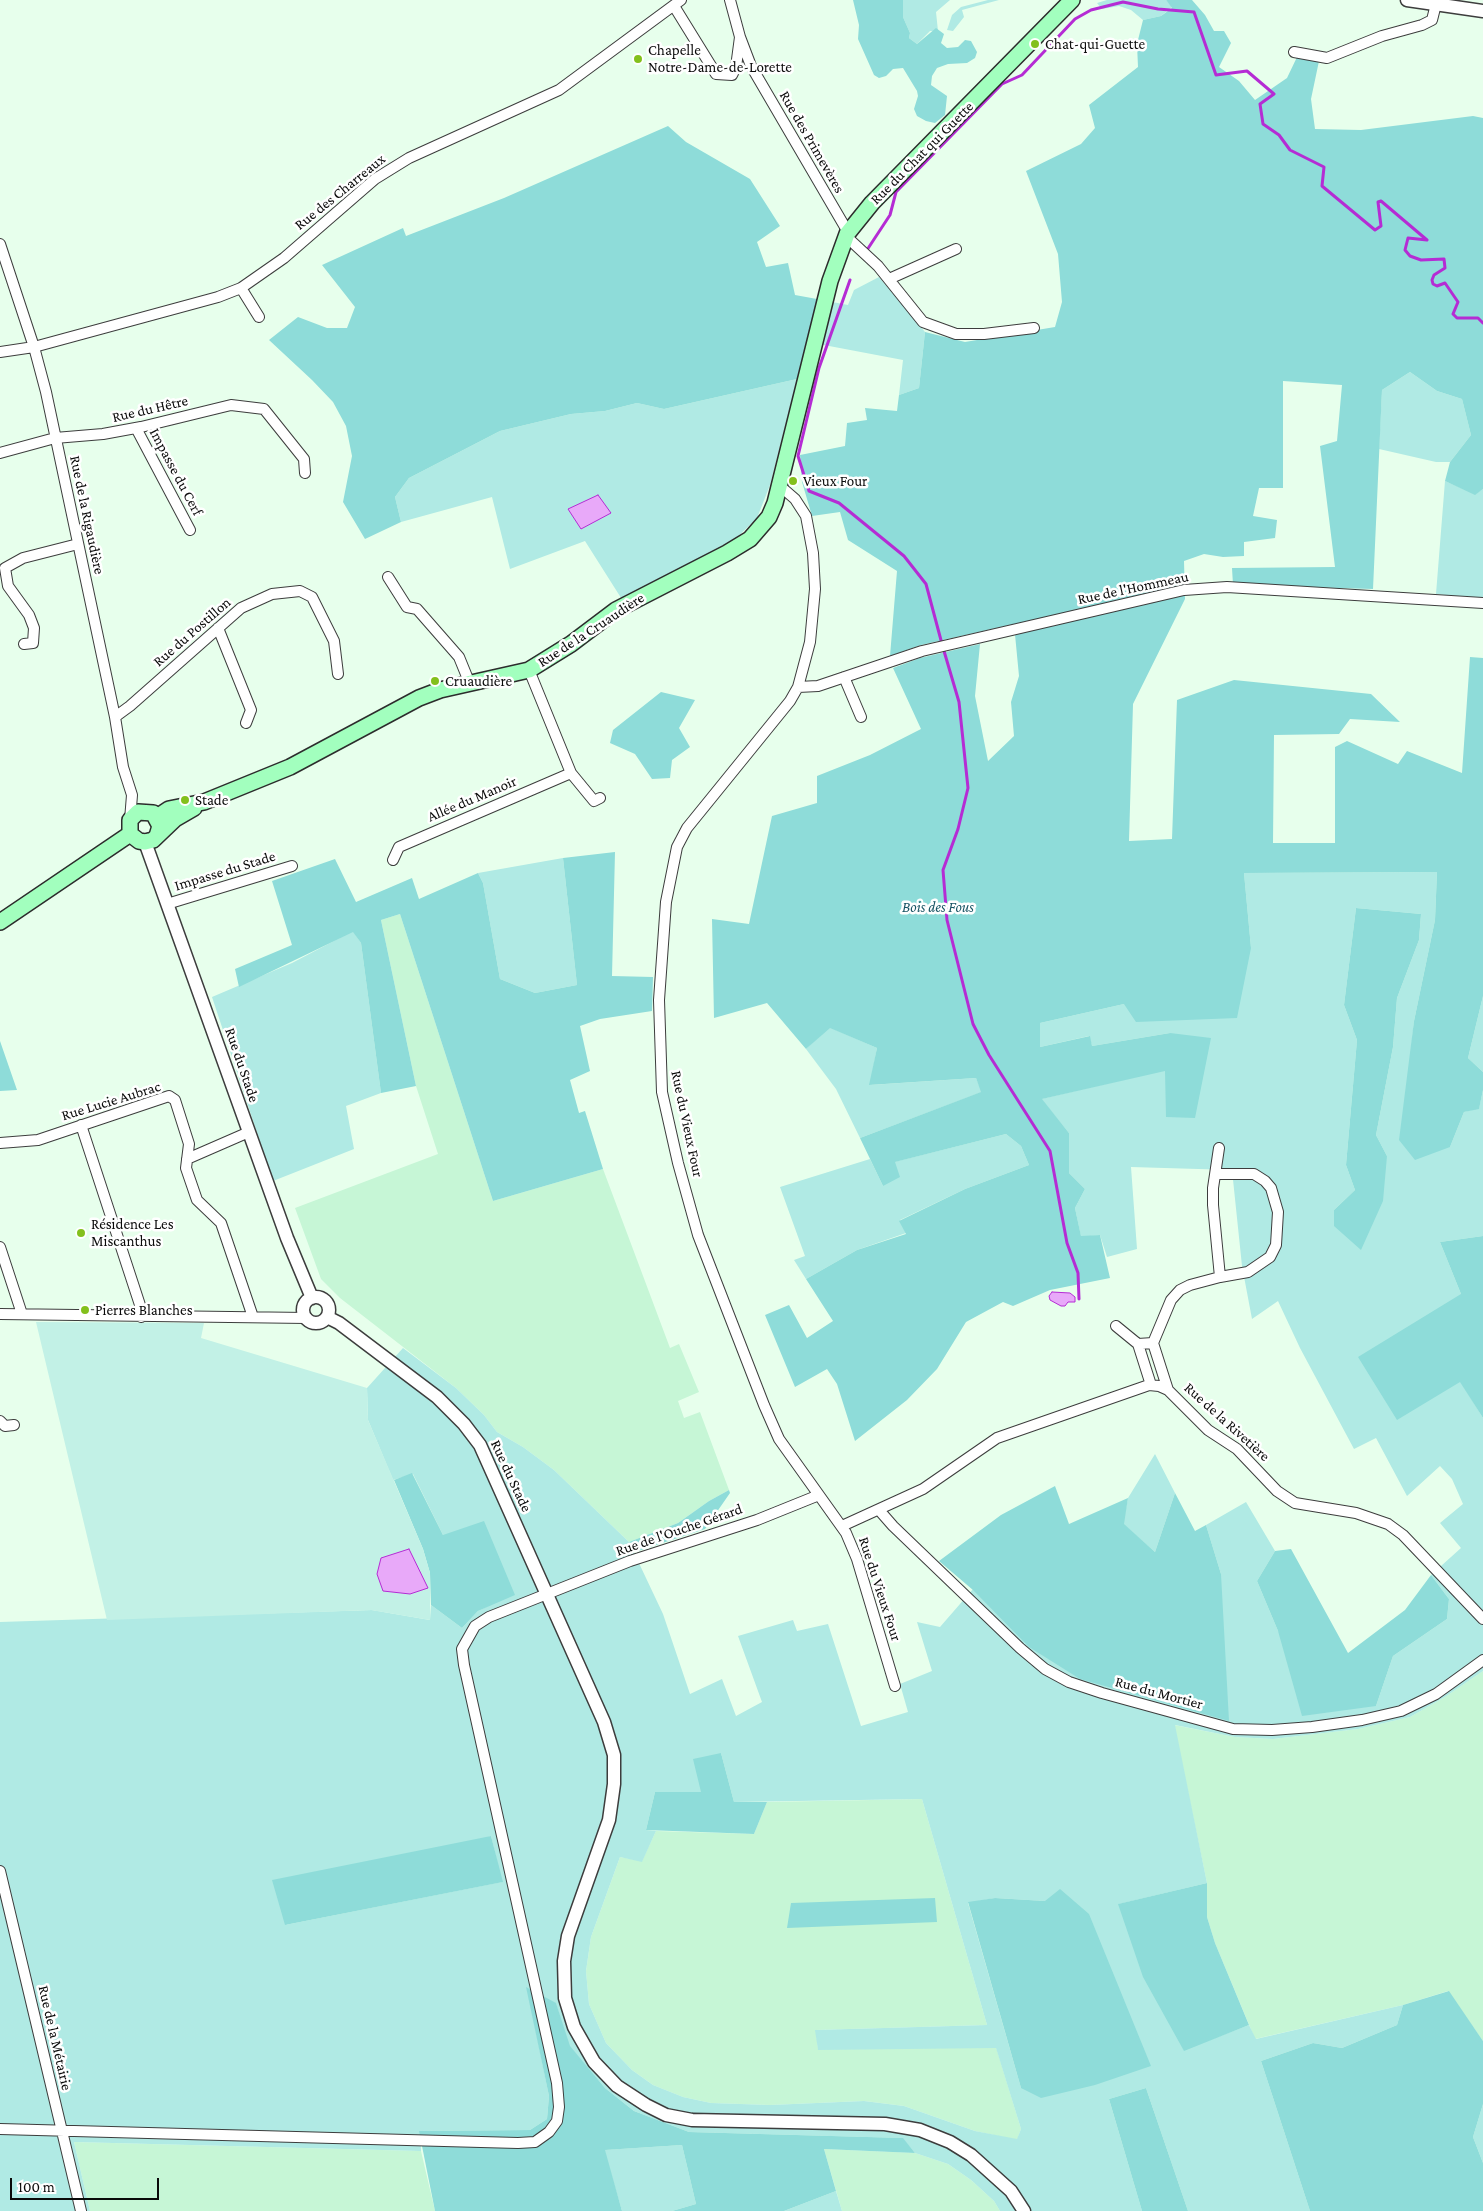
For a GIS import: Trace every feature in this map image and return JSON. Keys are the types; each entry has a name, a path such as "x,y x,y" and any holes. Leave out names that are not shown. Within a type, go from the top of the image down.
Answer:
{"main road":[{"name":"Rue du Chat qui Guette","path":"1001,74 1009,62 1072,0"},
{"name":"Rue du Chat qui Guette","path":"847,234 872,203 1001,74 1083,0"},
{"name":"Rue de la Cruaudière","path":"150,814 204,802 290,767 419,698 440,690 529,670 564,649 616,610 728,553 750,538 769,517 780,486 830,281 847,234"},
{"path":"130,827 139,841 151,839 175,819 204,802"},
{"path":"0,922 130,827 134,814 150,814 160,826 151,839"}],"street":[{"name":"Rue des Primevères","path":"730,0 740,37 751,66 847,234 889,280 923,322 956,334 1034,328"},
{"path":"1407,0 1436,4 1457,3 1483,11"},
{"path":"678,3 716,74 732,75 736,67 740,37"},
{"name":"Rue des Charreaux","path":"0,352 34,347 218,297 241,288 284,258 375,179 409,158 559,90 678,3"},
{"path":"1294,52 1327,58 1382,36 1422,26 1432,20 1436,4"},
{"name":"Rue de la Rigaudière","path":"0,244 34,347 55,438 124,767 132,795 130,827"},
{"path":"889,280 956,250"},
{"path":"241,288 260,318"},
{"name":"Rue du Hêtre","path":"0,452 55,438 103,434 136,428 224,407 250,407 264,409 304,460 305,473"},
{"name":"Impasse du Cerf","path":"136,428 190,530"},
{"name":"Rue du Vieux Four","path":"780,486 795,499 806,516 813,553 815,589 810,642 798,687 790,701 687,828 677,847 666,902 659,1000 659,1064 662,1092 672,1136 698,1235 779,1439 842,1526 857,1559 895,1686"},
{"path":"24,644 32,643 34,628 28,615 8,586 5,568 23,558 78,544"},
{"path":"388,577 407,607 416,609 459,657 470,684"},
{"name":"Rue de l'Hommeau","path":"798,687 818,686 922,651 1184,590 1228,587 1483,603"},
{"name":"Rue du Postillon","path":"115,717 241,608 272,594 300,590 312,597 334,641 338,674"},
{"path":"218,628 251,710 246,724"},
{"path":"529,670 571,773 594,801 600,798"},
{"path":"844,677 861,717"},
{"name":"Allée du Manoir","path":"393,860 399,847 571,773"},
{"name":"Rue de la Rigaudière","path":"132,795 150,814"},
{"name":"Rue du Stade","path":"151,839 167,904 287,1238 312,1298"},
{"name":"Impasse du Stade","path":"167,904 292,866"},
{"name":"Rue Lucie Aubrac","path":"0,1143 38,1140 169,1096 174,1100 189,1144 186,1168 198,1200 221,1223 253,1317"},
{"path":"81,1125 140,1305 141,1317"},
{"path":"188,1158 248,1132"},
{"path":"1219,1148 1216,1174 1212,1188 1212,1205 1220,1277"},
{"path":"1168,1390 1153,1343 1171,1300 1180,1290 1190,1285 1248,1272 1270,1258 1276,1245 1278,1212 1271,1188 1265,1181 1254,1174 1216,1174"},
{"path":"0,1247 22,1314"},
{"path":"0,1314 307,1318 317,1323 327,1317 329,1310 326,1302 320,1298 312,1298 304,1307 307,1318"},
{"name":"Rue du Stade","path":"327,1317 339,1323 437,1397 464,1424 480,1445 604,1722 614,1755 614,1784 609,1820 568,1936 564,1961 565,1998 574,2027 594,2062 616,2086 666,2115 692,2120 885,2124 920,2130 950,2142 971,2155 1010,2192 1024,2211"},
{"path":"842,1526 923,1489 997,1438 1027,1426 1151,1385 1138,1344 1116,1326"},
{"path":"1138,1344 1153,1343"},
{"name":"Rue de la Rivetière","path":"1151,1385 1168,1390 1208,1430 1238,1450 1277,1490 1295,1503 1356,1513 1388,1524 1403,1535 1483,1619"},
{"path":"0,1421 5,1426 14,1425"},
{"name":"Rue de l'Ouche Gérard","path":"0,2129 518,2143 535,2142 549,2132 557,2121 559,2107 557,2084 462,1649 476,1626 489,1617 630,1562 757,1520 820,1495"},
{"name":"Rue du Mortier","path":"879,1510 893,1526 1020,1648 1045,1669 1069,1682 1102,1693 1233,1729 1272,1730 1312,1727 1362,1720 1401,1711 1436,1694 1483,1660"},
{"name":"Rue de la Métairie","path":"0,1872 81,2211"}],"green space":[{"path":"853,0 903,0 903,17 910,33 909,38 917,44 936,28 944,34 941,43 947,48 958,47 965,40 971,41 977,52 975,58 967,63 948,64 937,68 932,76 931,85 947,96 945,115 935,123 917,116 914,109 918,96 917,91 903,68 893,69 886,76 879,78 874,75 858,39 859,25"},
{"name":"Bois des Fous","path":"1166,0 1192,0 1205,15 1214,31 1224,31 1231,43 1219,67 1239,81 1255,100 1287,78 1298,55 1319,61 1311,99 1315,129 1361,130 1473,116 1483,118 1483,489 1475,495 1445,481 1450,462 1471,435 1462,399 1437,391 1410,372 1382,390 1373,589 1233,585 1232,568 1335,567 1320,446 1337,441 1342,385 1283,381 1283,488 1259,488 1253,516 1277,520 1275,538 1244,542 1244,556 1223,557 1204,554 1184,561 1185,599 1133,704 1129,841 1172,839 1177,700 1234,680 1371,694 1400,722 1350,719 1339,734 1274,735 1273,843 1335,843 1335,747 1347,741 1398,764 1407,751 1462,773 1470,657 1483,658 1483,996 1468,1058 1483,1072 1483,1090 1479,1109 1464,1112 1450,1147 1415,1160 1399,1140 1414,1021 1435,920 1437,872 1244,873 1251,948 1237,1018 1136,1022 1124,1004 1040,1023 1040,1047 1090,1036 1092,1046 1170,1033 1211,1038 1195,1118 1166,1117 1165,1071 1042,1099 1069,1133 1069,1173 1085,1189 1075,1208 1081,1236 1100,1235 1110,1278 1050,1290 1013,1306 1003,1302 966,1322 937,1369 907,1400 855,1441 837,1384 827,1369 795,1387 765,1315 789,1305 807,1338 833,1321 806,1279 857,1250 906,1234 899,1221 965,1189 1029,1165 1021,1146 1006,1134 895,1162 900,1177 883,1186 860,1138 981,1092 976,1078 869,1085 877,1048 830,1028 806,1049 767,1003 714,1018 712,919 749,924 772,816 817,803 817,776 870,755 921,729 893,668 920,658 980,644 975,696 988,761 1014,736 1011,702 1019,676 1014,624 921,645 890,656 897,571 848,540 840,512 812,516 802,482 800,455 845,446 847,423 867,420 865,408 897,411 899,395 919,388 925,332 965,342 1055,327 1062,302 1058,254 1026,171 1081,144 1095,128 1089,105 1138,67 1137,44 1143,20 1161,16 1172,8"},
{"path":"668,126 686,142 750,179 780,226 757,242 766,267 788,263 795,295 817,299 797,379 664,409 637,403 605,411 571,414 500,431 409,478 395,497 401,522 365,539 343,502 352,456 346,426 333,402 269,340 298,317 327,328 347,328 355,307 322,265 403,228 406,236 504,198"},
{"path":"661,692 695,700 679,728 690,747 672,760 670,778 652,779 635,754 610,743 613,730"},
{"path":"615,852 612,976 653,977 652,1011 600,1019 580,1026 590,1071 570,1080 579,1113 585,1111 603,1169 493,1201 400,914 381,920 416,1086 381,1093 361,943 353,932 239,987 235,969 292,945 272,881 335,859 356,902 412,878 419,899 478,873 483,883 500,979 535,993 577,985 563,858"},
{"path":"1356,908 1421,914 1419,940 1397,998 1393,1047 1376,1135 1387,1156 1383,1201 1361,1250 1334,1226 1334,1210 1355,1190 1346,1165 1357,1040 1344,1005"},
{"path":"400,914 493,1201 603,1169 670,1348 679,1344 699,1392 678,1401 684,1418 700,1412 729,1490 709,1501 678,1523 629,1542 554,1470 523,1447 497,1432 484,1415 456,1388 340,1298 321,1279 295,1208 438,1154 416,1086 381,920"},
{"path":"0,1041 17,1090 0,1091"},
{"path":"1483,1236 1483,1418 1460,1382 1397,1420 1358,1357 1461,1294 1440,1242"},
{"path":"412,1473 443,1535 484,1521 515,1595 478,1611 462,1628 431,1605 430,1573 423,1549 394,1480"},
{"path":"1055,1486 1069,1524 1128,1498 1124,1524 1155,1552 1175,1493 1195,1531 1206,1525 1221,1574 1229,1721 1080,1679 1029,1647 973,1590 939,1561 1001,1515"},
{"path":"729,1490 730,1493 705,1529 635,1552 629,1542 678,1523 709,1501"},
{"path":"1291,1549 1348,1653 1405,1610 1431,1575 1449,1599 1447,1619 1393,1656 1376,1706 1302,1716 1278,1631 1257,1581 1275,1551"},
{"path":"1483,1671 1483,2041 1448,1991 1403,2005 1255,2039 1215,1943 1207,1917 1207,1883 1174,1725 1235,1737 1273,1739 1358,1729 1410,1717 1445,1697"},
{"path":"721,1753 734,1802 767,1802 754,1834 646,1830 655,1792 701,1792 693,1759"},
{"path":"922,1799 987,2025 816,2030 818,2049 996,2047 1021,2129 1017,2140 975,2131 904,2106 864,2101 770,2105 711,2103 683,2097 653,2085 632,2070 606,2043 589,2004 586,1971 591,1937 620,1857 642,1861 656,1831 754,1834 767,1802"},
{"path":"491,1836 503,1882 285,1925 272,1880"},
{"path":"1207,1883 1207,1917 1215,1943 1249,2025 1184,2051 1143,1977 1118,1904"},
{"path":"1060,1889 1089,1914 1151,2066 1095,2085 1041,2098 1021,2088 968,1902 995,1898 1045,1901"},
{"path":"935,1898 937,1922 787,1928 791,1903"},
{"path":"526,1987 556,2003 570,2046 605,2088 634,2111 689,2132 903,2138 915,2153 824,2149 836,2191 784,2211 672,2211 696,2204 682,2145 605,2150 622,2211 435,2211 419,2131 530,2130 547,2119 549,2096"},
{"path":"1449,1991 1483,2041 1483,2104 1473,2137 1483,2163 1483,2211 1310,2211 1261,2061 1313,2043 1342,2048 1397,2025 1403,2005"},
{"path":"1146,2088 1188,2211 1142,2211 1109,2099"},
{"path":"74,2142 421,2151 435,2211 90,2211"},
{"path":"824,2149 915,2153 948,2164 971,2180 994,2201 1000,2211 842,2211"}],"shaded area":[{"path":"903,0 950,0 936,12 938,31 930,31 917,44 909,38 910,33 903,17"},
{"path":"988,0 999,0 962,10 964,17 953,31 947,30 952,15 961,7"},
{"path":"1107,0 1166,0 1172,7 1161,16 1143,20 1131,10 1119,6 1102,9 1097,3"},
{"path":"879,277 925,332 919,388 899,395 903,360 808,342 817,299 848,305 854,290"},
{"path":"1410,372 1437,391 1462,399 1471,435 1450,462 1436,462 1379,449 1382,390"},
{"path":"797,379 770,485 757,518 727,547 623,601 585,541 510,569 492,497 401,522 395,497 409,478 500,431 571,414 605,411 637,403 664,409"},
{"path":"1445,481 1475,494 1483,489 1483,599 1436,594"},
{"path":"598,495 611,513 581,529 568,509"},
{"path":"563,858 577,985 535,993 500,979 483,883 478,873"},
{"path":"1437,872 1435,920 1414,1021 1409,1071 1450,1147 1464,1112 1479,1108 1483,1090 1483,1236 1440,1242 1461,1294 1461,1382 1483,1418 1483,1671 1445,1697 1410,1717 1358,1729 1273,1739 1235,1737 1175,1725 1207,1883 1119,1904 1184,2050 1249,2025 1256,2039 1403,2005 1397,2025 1342,2048 1313,2043 1261,2061 1310,2211 1188,2211 1146,2088 1109,2099 1142,2211 1000,2211 994,2201 971,2180 948,2164 915,2153 902,2138 689,2132 634,2111 605,2088 569,2046 556,2004 527,1988 549,2096 547,2119 530,2130 420,2131 421,2151 74,2142 90,2211 0,2211 0,1622 372,1610 430,1620 431,1605 462,1628 478,1611 494,1603 443,1535 413,1474 393,1480 368,1420 367,1388 403,1348 456,1388 484,1415 497,1432 523,1447 554,1470 629,1542 663,1614 690,1694 722,1679 736,1716 762,1702 738,1636 793,1620 797,1631 828,1624 861,1726 908,1712 900,1684 932,1671 917,1622 940,1627 973,1589 984,1600 1221,1574 1206,1525 1246,1502 1275,1551 1257,1581 1278,1631 1376,1706 1393,1656 1447,1619 1449,1599 1431,1575 1461,1548 1440,1523 1463,1504 1452,1479 1440,1466 1407,1496 1376,1438 1354,1449 1300,1348 1278,1301 1252,1319 1242,1266 1232,1170 1131,1167 1137,1249 1107,1257 1100,1235 1081,1237 1075,1208 1085,1189 1069,1173 1069,1133 1041,1099 1165,1070 1170,1033 1092,1046 1089,1036 1040,1047 1040,1023 1124,1004 1251,948 1244,873","holes":["1356,908 1421,914 1419,940 1397,998 1393,1047 1376,1135 1387,1156 1334,1225 1334,1210 1355,1190 1346,1165 1357,1040 1344,1005","721,1753 734,1802 922,1799 987,2025 815,2030 818,2050 996,2048 1021,2129 1017,2139 975,2131 904,2106 864,2101 770,2105 711,2103 683,2097 653,2085 632,2070 606,2043 589,2004 586,1971 591,1937 620,1857 642,1862 656,1831 646,1830 655,1792 701,1792","491,1836 502,1882 285,1925","995,1898 1045,1901 1021,2088 968,1903"]},
{"path":"353,931 361,943 381,1093 346,1106 354,1149 273,1181 212,997 292,963"},
{"path":"1483,996 1483,1072 1468,1058"},
{"path":"829,1027 877,1048 870,1085 976,1078 982,1092 860,1138 836,1089 806,1049"},
{"path":"1006,1134 1021,1146 1029,1165 965,1189 900,1220 906,1233 857,1250 806,1279 794,1260 805,1256 780,1187 870,1159 883,1186 894,1162"},
{"path":"1052,1292 1070,1293 1075,1297 1075,1302 1068,1302 1065,1306 1061,1306 1050,1300 1049,1296"},
{"path":"36,1322 204,1323 201,1338 367,1388 368,1420 423,1549 430,1573 430,1620 371,1610 107,1620"},
{"path":"1155,1454 1175,1493 1155,1552 1123,1524 1128,1498"},
{"path":"409,1549 428,1588 410,1594 383,1591 377,1574 381,1558"},
{"path":"1483,2104 1483,2163 1473,2137"},
{"path":"682,2145 696,2204 672,2211 622,2211 604,2150"},
{"path":"836,2191 842,2211 784,2211"}],"waterway":[{"path":"865,253 890,215 896,192 1002,84 1022,75 1075,19 1091,10 1123,2 1158,9 1194,12 1216,75 1247,71 1274,94 1260,104 1263,124 1279,135 1290,150 1324,167 1322,186 1375,230 1381,226 1378,202 1381,201 1427,240 1408,238 1405,250 1410,256 1421,260 1444,259 1445,268 1434,275 1433,284 1437,286 1445,283 1458,302 1453,314 1457,318 1478,318 1483,323"},
{"path":"850,280 819,368 798,456 809,491 839,503 904,556 926,584 942,644"},
{"path":"944,651 959,702 968,788 958,829 943,870 947,920 973,1024 989,1055 1050,1151 1067,1243 1078,1273 1079,1299"}],"place":[{"name":"Chat-qui-Guette","path":"1035,44"},
{"name":"Chapelle Notre-Dame-de-Lorette","path":"638,59"},
{"name":"Vieux Four","path":"793,481"},
{"name":"Cruaudière","path":"435,681"},
{"name":"Stade","path":"185,800"},
{"name":"Résidence Les Miscanthus","path":"81,1233"},
{"name":"Pierres Blanches","path":"85,1310"}]}
